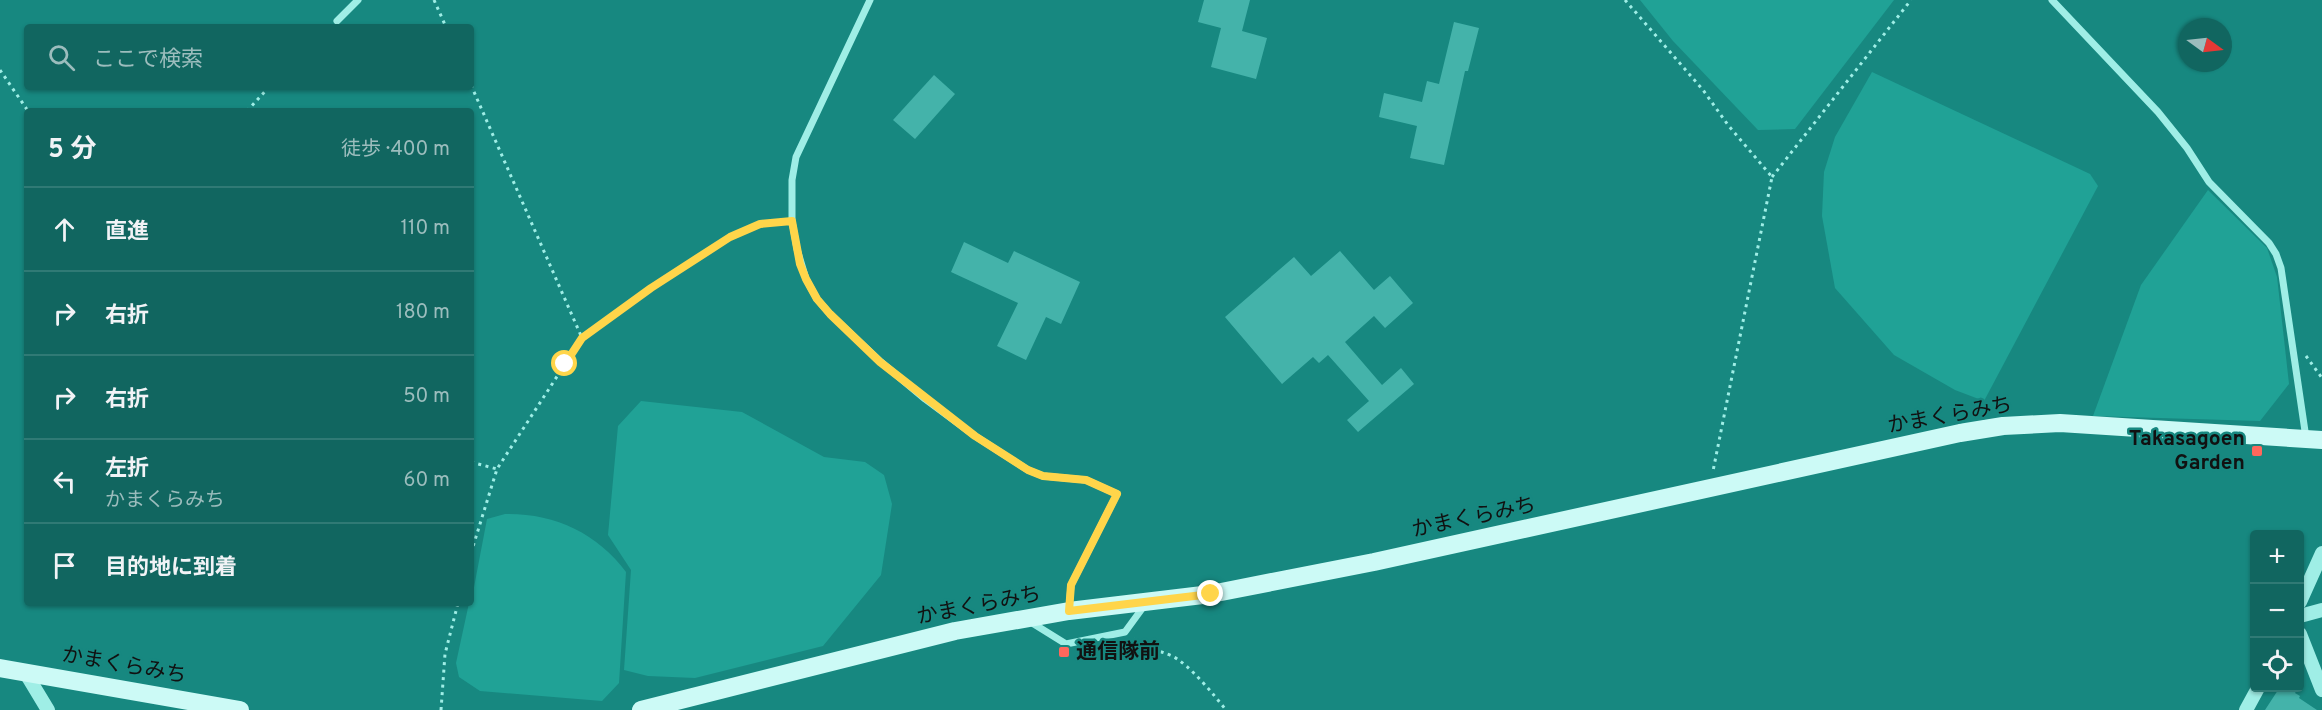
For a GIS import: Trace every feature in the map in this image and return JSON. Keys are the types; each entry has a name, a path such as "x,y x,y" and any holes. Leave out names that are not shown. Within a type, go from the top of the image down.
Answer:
{"main road":[{"name":"かまくらみち","path":"641,710 955,632 1069,611 1211,594 1374,562 2003,426 2060,423 2314,440"},
{"name":"かまくらみち","path":"0,668 240,710"}],"street":[{"path":"2304,593 2322,553"},
{"path":"2304,615 2322,610"},
{"path":"2302,638 2322,690"},
{"path":"25,672 48,710"},
{"path":"2246,710 2255,692"}],"lane":[{"path":"337,21 358,0"},
{"path":"870,0 799,148 793,173 792,221 800,264 817,299 830,314 880,362 975,436 1028,470 1043,476 1086,480 1117,494 1071,585 1069,611"},
{"path":"2052,0 2158,112 2187,148 2209,182 2269,243 2276,254 2281,268 2314,440"},
{"path":"1025,619 1066,644 1125,633 1147,602"}],"path":[{"path":"434,0 445,24"},
{"path":"1625,0 1703,90 1728,125 1772,177"},
{"path":"1711,488 1772,177 1911,0"},
{"path":"0,70 26,108"},
{"path":"250,108 266,90"},
{"path":"473,90 582,338"},
{"path":"474,543 497,469 582,338 651,288 730,237 760,224 792,221"},
{"path":"474,463 497,469"},
{"path":"441,710 445,654 457,606"},
{"path":"1125,633 1146,648 1174,657 1203,683 1226,710"}],"green space":[{"path":"1640,0 1894,0 1795,129 1758,130 1673,41"},
{"path":"1872,72 2090,174 2098,186 1984,401 1955,390 1894,355 1835,288 1822,216 1824,172 1835,137"},
{"path":"2208,190 2267,248 2277,277 2289,384 2260,421 2093,416 2141,285"},
{"path":"641,401 742,412 824,457 865,462 884,475 892,504 881,575 823,646 695,678 648,676 624,670 631,570 608,535 618,426"},
{"path":"505,514 523,515 540,517 573,528 602,546 626,572 619,683 602,701 480,691 459,677 456,663 468,606 474,606 474,587 487,519"}],"building":[{"path":"1204,0 1250,0 1242,31 1267,38 1256,79 1211,67 1221,28 1198,22"},
{"path":"1454,22 1479,28 1468,71 1465,71 1444,165 1410,158 1417,126 1379,117 1384,93 1422,102 1427,81 1439,84"},
{"path":"934,75 955,94 915,139 893,120"},
{"path":"964,242 1008,263 1014,251 1080,282 1061,324 1046,317 1026,360 997,346 1018,303 951,272"},
{"path":"1340,251 1374,290 1390,276 1413,303 1385,328 1374,316 1345,342 1382,385 1401,368 1414,384 1358,432 1347,420 1369,401 1328,355 1319,363 1313,357 1282,384 1225,317 1294,257 1311,276"},
{"path":"2277,692 2296,692 2300,696 2299,698 2317,710 2265,710"}],"place":[{"name":"Takasagoen Garden","path":"2257,451"},
{"name":"通信隊前","path":"1064,652"}],"route":[{"path":"565,364 582,338 651,288 730,237 760,224 792,221 800,264 817,299 880,362 975,436 1035,474 1086,480 1117,494 1071,585 1069,611 1211,594"}]}
